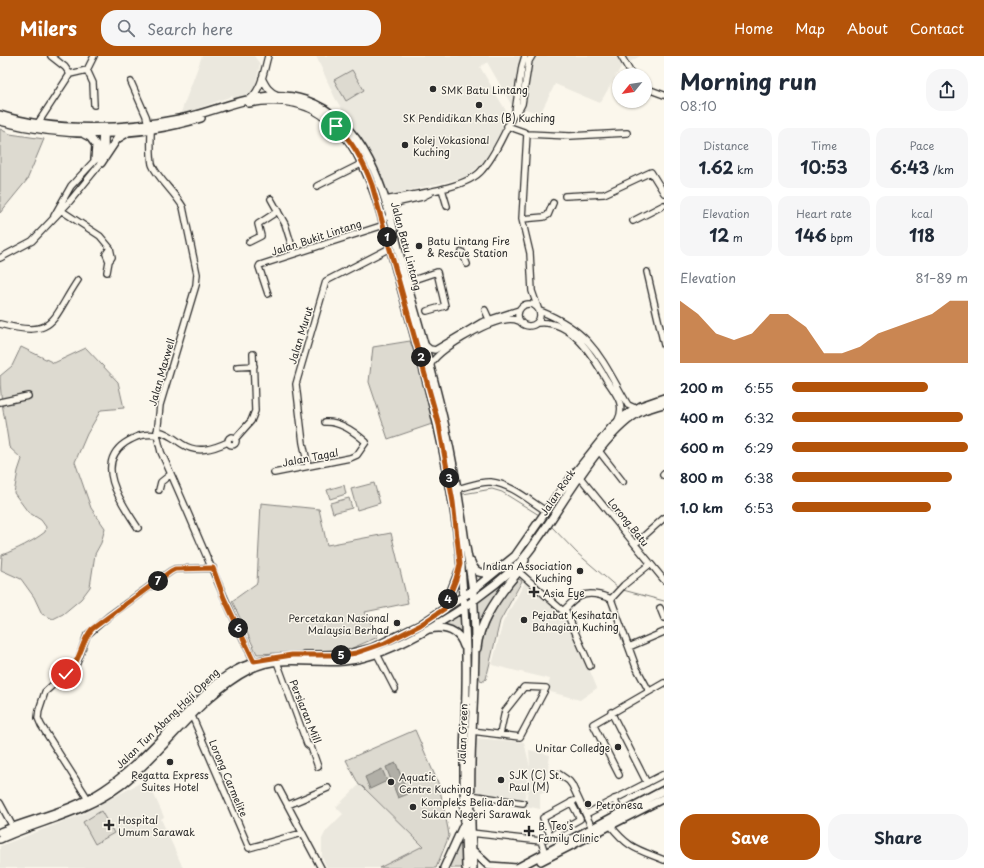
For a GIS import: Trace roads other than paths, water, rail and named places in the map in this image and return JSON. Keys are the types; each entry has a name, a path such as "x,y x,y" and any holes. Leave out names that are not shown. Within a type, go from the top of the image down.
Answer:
{"main road":[{"name":"Jalan Batu Lintang","path":"150,127 251,98 280,95 295,97 317,105 346,126 368,159 384,203 385,220 390,248 439,425 453,502 464,607"},
{"name":"Jalan Batu Lintang","path":"0,121 28,127 84,130 128,129 186,123 250,103 268,100 285,100 313,109 331,122 346,137 363,163 407,282 430,366 446,434 457,490 473,590 473,600"},
{"name":"Jalan Batu Lintang","path":"0,115 84,130"},
{"path":"84,130 104,132 128,129"},
{"path":"98,161 128,129"},
{"path":"84,130 96,145 98,161"},
{"path":"372,185 384,203"},
{"path":"385,220 392,207 398,202"},
{"name":"Jalan Rock","path":"463,596 507,564 521,548 545,513 606,433 637,409 664,398"},
{"name":"Jalan Rock","path":"464,607 515,567 526,556 579,476 611,437 629,420 643,411 664,404"},
{"path":"467,553 472,567 481,573 492,571 507,564"},
{"path":"475,672 478,644 490,611 509,583 519,572 526,556"},
{"path":"444,609 456,579 460,564"},
{"name":"Jalan Tun Abang Haji Openg","path":"1,836 13,827 88,799 116,781 152,748 212,686 236,669 254,661 292,655 344,655 356,653 398,637 463,596"},
{"name":"Jalan Green","path":"473,600 475,672 470,795 473,868"},
{"name":"Jalan Green","path":"464,607 466,658 464,767 466,868"},
{"name":"Jalan Tun Abang Haji Openg","path":"1,836 80,809 109,794 133,774 216,691 239,675 253,668 293,659 344,661 377,654 402,643 464,607"},
{"path":"425,630 446,628 452,630 461,638 466,658"},
{"path":"472,850 489,866 517,868 664,790"},
{"path":"527,868 664,798"},
{"path":"444,868 465,822"}],"street":[{"path":"51,56 65,67 70,74"},
{"path":"87,70 94,56"},
{"path":"251,98 255,94 262,78 268,56"},
{"path":"384,203 398,202 467,182 482,171 515,112 525,56"},
{"path":"515,112 522,104 529,61 532,56"},
{"path":"621,56 628,68"},
{"path":"38,123 70,74 87,70"},
{"path":"87,70 93,83 94,105"},
{"path":"262,78 272,93 280,95"},
{"name":"Jalan Maxwell","path":"131,82 150,127 152,163 156,172 178,198 183,207 197,274 196,285 160,405 158,433 161,452 213,568 224,598 254,661"},
{"path":"652,91 664,95"},
{"path":"507,126 527,134 570,136 627,133"},
{"path":"0,258 32,242 62,211 98,161 104,132"},
{"path":"527,134 522,219 530,252 532,291 541,316 538,323"},
{"path":"51,221 70,186 98,161"},
{"path":"317,186 363,163"},
{"path":"565,196 604,194 651,172 664,193"},
{"path":"70,186 72,191 77,192"},
{"path":"439,190 447,206"},
{"path":"384,203 421,195"},
{"path":"271,199 285,224 294,253"},
{"path":"522,219 544,217 548,215 553,204"},
{"path":"633,221 664,206"},
{"path":"62,211 100,236 110,248 112,257 109,261 107,272"},
{"path":"249,242 261,236 258,224 259,222 278,211"},
{"name":"Jalan Bukit Lintang","path":"268,294 259,267 260,265 385,220"},
{"name":"Jalan Murut","path":"308,466 303,443 296,384 326,281 390,248"},
{"path":"462,252 466,264"},
{"path":"407,282 437,272 445,306 427,311"},
{"path":"647,272 664,342"},
{"path":"0,324 32,330 43,328 55,318 78,280"},
{"path":"424,344 430,349 434,350 489,319 519,310 528,304 532,291"},
{"path":"528,304 571,326 588,340 599,354 628,405 637,409"},
{"path":"485,310 489,319"},
{"path":"519,310 519,321"},
{"path":"430,366 437,355 484,327 503,320 519,321 522,324 530,326 547,322 560,327 575,337 590,352 620,402 622,412 617,423"},
{"path":"138,528 120,500 114,485 111,469 116,451 132,439 144,434 168,433 193,449 208,449 228,442 230,438 235,439 252,421 255,411 253,354"},
{"path":"237,367 254,366"},
{"path":"0,402 28,396"},
{"name":"Jalan Tagal","path":"274,473 350,458 357,455 366,442 357,434 338,423 325,422"},
{"path":"599,451 623,482"},
{"path":"159,490 162,482 171,474"},
{"name":"Lorong Batu","path":"579,476 664,580"},
{"path":"457,490 489,482 509,488 545,513"},
{"path":"635,544 664,518"},
{"path":"611,600 624,585 650,564"},
{"path":"88,799 38,718 39,710 47,688 72,669 77,663 87,635 109,616 171,571 175,569 213,568"},
{"path":"519,572 563,611 580,596 587,593 608,597 611,600 636,667 649,691"},
{"path":"660,608 664,618"},
{"path":"565,609 590,666"},
{"path":"629,648 664,632"},
{"path":"377,654 395,689"},
{"name":"Persiaran Mill","path":"277,662 307,744 311,747 318,767"},
{"path":"619,775 593,724 611,712 664,683"},
{"path":"472,731 520,737 546,688 524,687 505,712 500,734"},
{"path":"611,712 647,783"},
{"name":"Lorong Carmelite","path":"192,716 249,848 302,833"},
{"path":"559,774 569,781 592,828"},
{"path":"586,814 664,774"},
{"path":"279,788 321,868"},
{"path":"288,805 328,788"},
{"path":"470,795 523,804"},
{"path":"550,835 543,818 578,798"},
{"path":"614,799 621,813"},
{"path":"472,832 541,841 580,819 571,802"},
{"path":"0,803 13,827"},
{"path":"610,825 632,848 664,860"},
{"path":"541,841 545,853"}],"waterway":[{"path":"463,494 492,489 502,492 539,515"},
{"path":"550,525 577,553 618,588"},
{"path":"623,590 664,601"}],"place":[{"name":"SMK Batu Lintang","path":"433,89"},
{"name":"SK Pendidikan Khas (B) Kuching","path":"479,105"},
{"name":"Kolej Vokasional Kuching","path":"405,145"},
{"name":"Batu Lintang Fire & Rescue Station","path":"419,246"},
{"name":"Indian Association Kuching","path":"580,571"},
{"name":"Asia Eye","path":"534,592"},
{"name":"Pejabat Kesihatan Bahagian Kuching","path":"524,620"},
{"name":"Percetakan Nasional Malaysia Berhad","path":"397,623"},
{"name":"Unitar Colledge","path":"618,747"},
{"name":"Regatta Express Suites Hotel","path":"170,762"},
{"name":"SJK (C) St. Paul (M)","path":"501,780"},
{"name":"Aquatic Centre Kuching","path":"391,782"},
{"name":"Petronesa","path":"588,804"},
{"name":"Kompleks Belia dan Sukan Negeri Sarawak","path":"413,807"},
{"name":"Hospital Umum Sarawak","path":"109,825"},
{"name":"B. Teo's Family Clinic","path":"529,831"}]}
